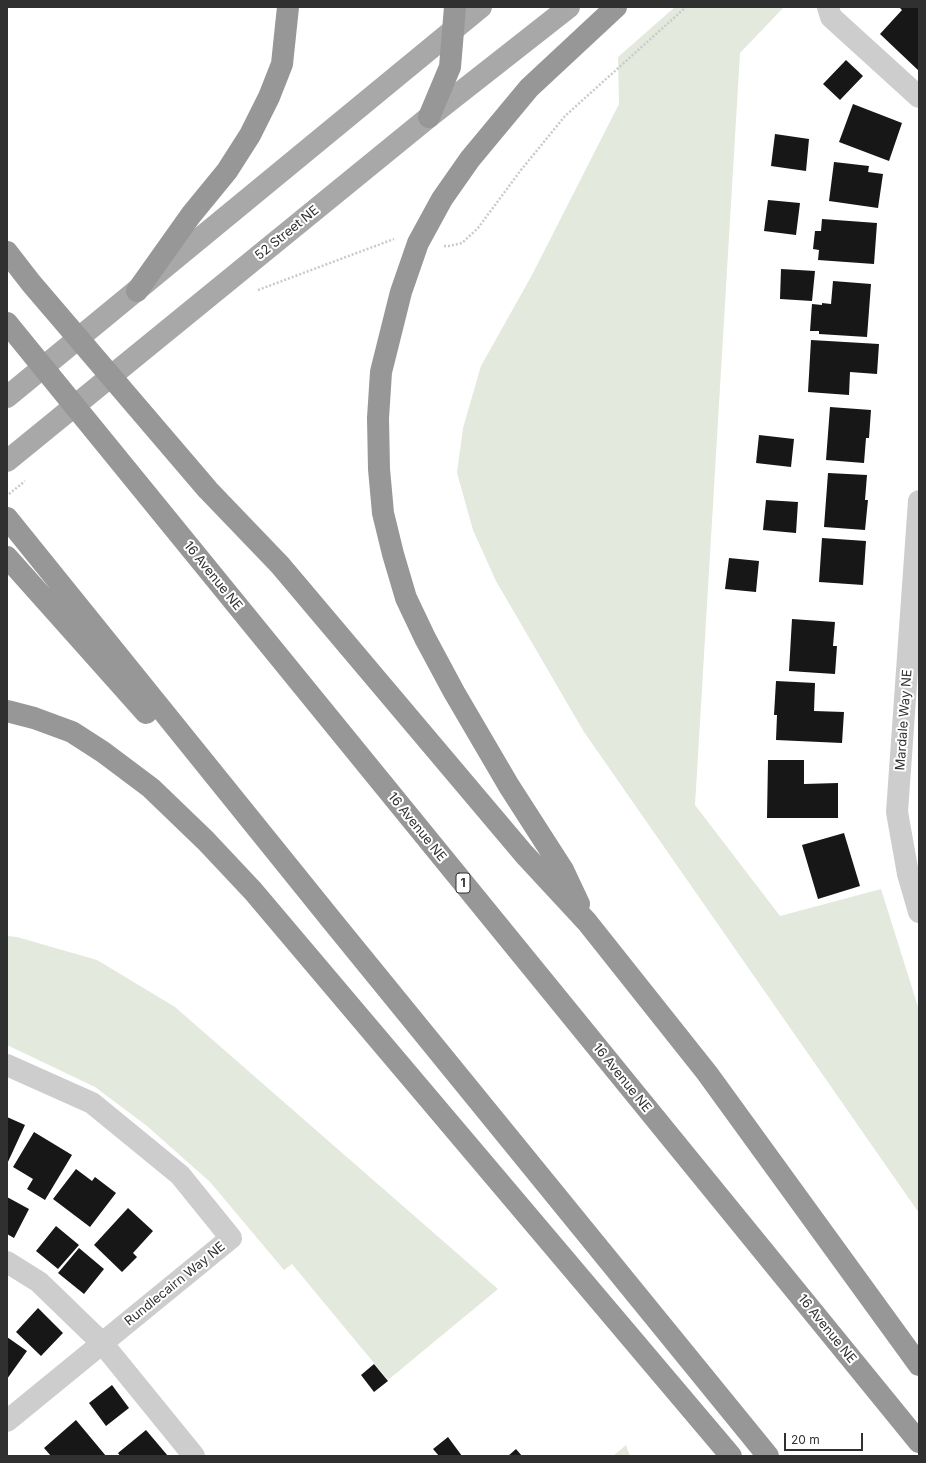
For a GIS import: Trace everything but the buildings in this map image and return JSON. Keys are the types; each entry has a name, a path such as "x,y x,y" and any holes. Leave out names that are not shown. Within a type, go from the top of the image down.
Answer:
{"highway":[{"path":"137,291 191,214 227,171 250,135 269,97 282,64 288,7"},
{"path":"429,117 450,67 455,7"},
{"path":"587,922 563,870 509,786 454,692 425,638 406,598 383,513 378,469 378,418 381,372 401,292 418,243 442,198 470,159 529,88 616,7"},
{"path":"7,252 31,283 208,490 280,565 524,854 587,922 707,1073 919,1365"},
{"name":"16 Avenue NE","path":"7,323 919,1442"},
{"path":"7,518 333,922 768,1456"},
{"path":"7,557 333,922"},
{"path":"7,712 34,718 72,732 103,752 151,788 206,841 254,891 731,1456"}],"main road":[{"path":"7,397 481,7"},
{"name":"52 Street NE","path":"7,461 429,117 569,7"}],"street":[{"path":"828,7 831,17 919,97"},
{"name":"Mardale Way NE","path":"919,501 915,608 897,812 908,874 919,912"},
{"name":"Rundlecairn Way NE","path":"7,1065 92,1103 180,1175 232,1238 7,1421"},
{"path":"7,1262 39,1282 102,1343 194,1456"}],"path":[{"path":"441,246 462,243 472,233 565,116 686,7"},
{"path":"252,294 392,239 399,239"}],"shaded area":[{"path":"675,7 784,7 740,53 695,805 780,916 881,889 919,1010 919,1213 584,732 496,581 473,530 457,473 463,428 481,366 532,275 619,104 618,57"},
{"path":"7,936 17,937 97,960 175,1007 498,1289 388,1380 292,1264 284,1270 210,1182 147,1126 95,1087 7,1045"},
{"path":"626,1445 630,1456 613,1456"}]}
